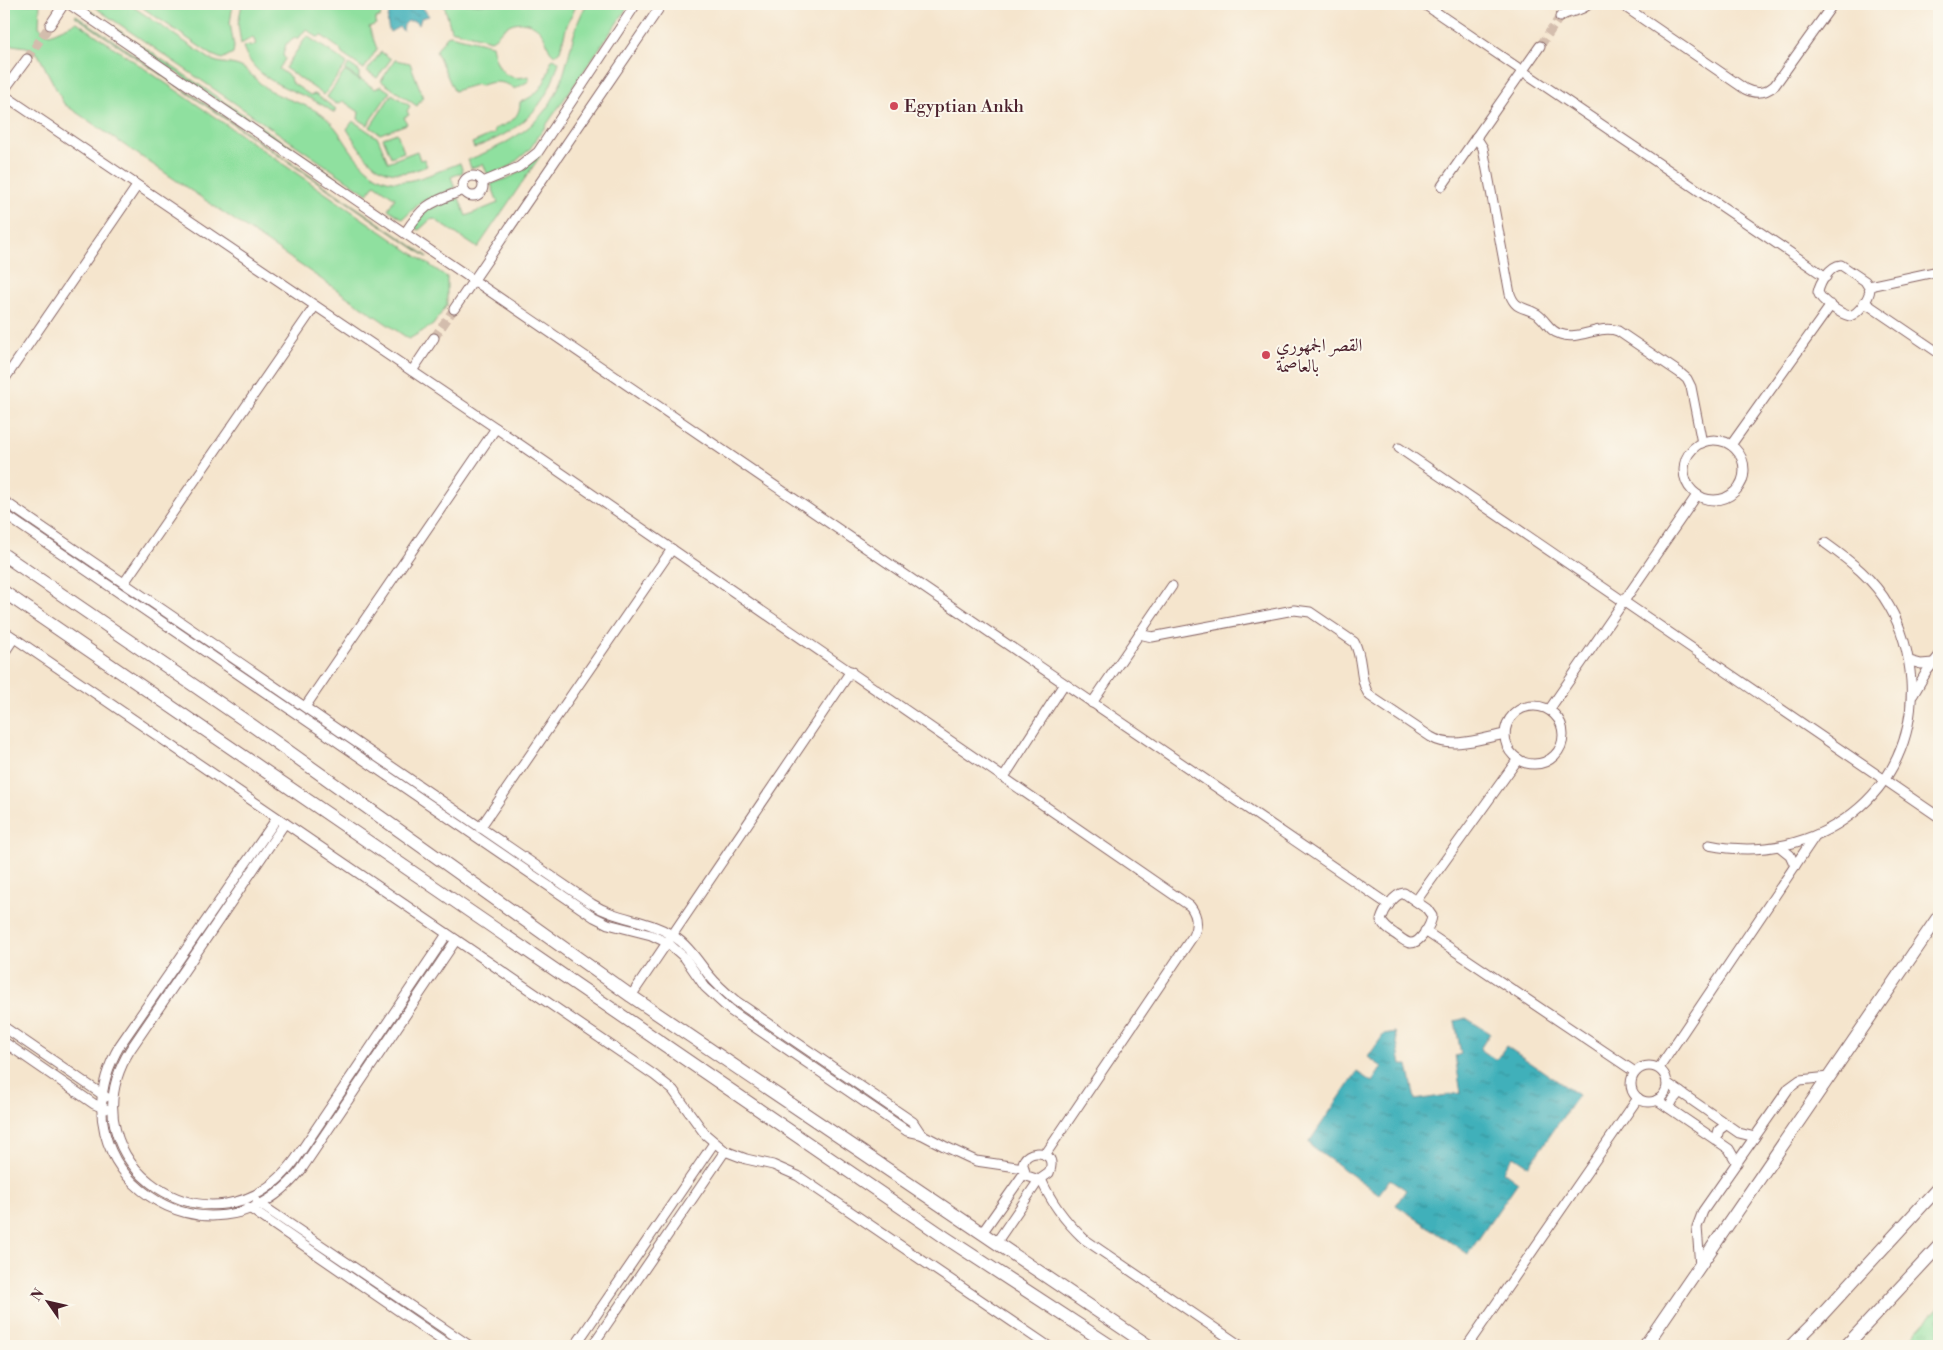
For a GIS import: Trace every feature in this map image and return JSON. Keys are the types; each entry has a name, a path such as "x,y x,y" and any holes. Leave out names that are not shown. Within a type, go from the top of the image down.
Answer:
{"street":[{"path":"50,25 64,4"},
{"path":"69,4 1389,905"},
{"path":"483,182 519,167 538,152 636,4"},
{"path":"454,309 662,4"},
{"path":"1424,4 1826,277"},
{"path":"1560,17 1565,13 1578,12 1589,4"},
{"path":"1621,4 1746,89 1758,93 1768,91 1776,85 1833,4"},
{"path":"1442,186 1540,46"},
{"path":"4,90 27,58"},
{"path":"4,94 851,671 1186,903 1193,910 1197,920 1193,936 1045,1155"},
{"path":"1476,137 1482,148 1510,294 1515,304 1538,315 1552,330 1564,336 1608,329 1618,331 1680,373 1687,379 1691,387 1702,443"},
{"path":"477,176 483,182 482,190 476,196 468,194 464,190 464,182 470,177 477,176"},
{"path":"4,380 137,186"},
{"path":"405,233 417,214 424,207 464,190"},
{"path":"1841,265 1865,281 1869,286 1870,292 1864,302 1855,314 1850,316 1844,314 1818,295 1818,289 1833,267 1841,265"},
{"path":"1869,286 1939,271"},
{"path":"1864,302 1939,352"},
{"path":"1731,446 1831,305"},
{"path":"124,583 315,306"},
{"path":"412,371 434,338"},
{"path":"305,707 496,428"},
{"path":"1714,440 1731,446 1739,453 1743,464 1743,475 1739,486 1731,494 1720,499 1708,499 1698,495 1687,482 1685,465 1689,454 1702,443 1714,440"},
{"path":"1400,448 1939,817"},
{"path":"1549,710 1698,495"},
{"path":"4,501 598,908 614,915 655,926 670,939"},
{"path":"4,514 594,917 608,924 670,939 689,949 714,982 736,1001 913,1122 921,1134 976,1161 1024,1170 1031,1178 1040,1180 1054,1206 1084,1239 1241,1346"},
{"path":"1709,845 1739,850 1780,847 1815,836 1849,816 1869,798 1884,780 1902,745 1910,718 1912,696 1910,660 1902,633 1893,612 1881,592 1861,570 1825,543"},
{"path":"480,828 672,549"},
{"path":"4,555 253,726 631,996 1150,1346"},
{"path":"1092,703 1172,586"},
{"path":"4,592 946,1238 1111,1346"},
{"path":"1139,634 1152,637 1294,610 1304,610 1314,614 1354,642 1366,689 1370,696 1440,742 1451,743 1505,734"},
{"path":"4,631 663,1082 679,1096 714,1143 725,1151 746,1159 773,1164 798,1176 1048,1346"},
{"path":"4,653 14,638"},
{"path":"1910,660 1921,664 1936,659"},
{"path":"1912,696 1936,659"},
{"path":"631,996 851,671"},
{"path":"1004,777 1064,684"},
{"path":"1538,706 1549,710 1561,724 1563,736 1560,748 1552,757 1542,763 1529,764 1518,759 1510,751 1505,734 1511,718 1520,710 1538,706"},
{"path":"1416,900 1518,759"},
{"path":"281,821 120,1045 110,1064 102,1095 104,1132 118,1165 133,1184 151,1199 173,1210 196,1215 220,1216 250,1209 285,1188 300,1170 456,940"},
{"path":"281,821 130,1050 120,1069 113,1100 116,1134 125,1154 138,1173 155,1188 175,1198 197,1204 219,1205 254,1196 280,1178 295,1160 447,934"},
{"path":"1659,1068 1815,836"},
{"path":"1780,847 1790,855 1795,866"},
{"path":"1407,894 1416,900 1431,913 1432,920 1418,941 1409,943 1385,927 1382,923 1382,917 1397,895 1407,894"},
{"path":"1644,1346 1939,916"},
{"path":"1425,931 1635,1072"},
{"path":"4,1028 102,1095 113,1100"},
{"path":"673,1050 686,1032"},
{"path":"4,1042 102,1108 113,1111"},
{"path":"1646,1066 1659,1068 1665,1075 1667,1083 1665,1093 1657,1100 1647,1102 1638,1098 1631,1086 1635,1072 1646,1066"},
{"path":"1700,1266 1697,1235 1699,1219 1737,1163 1794,1083 1806,1079 1829,1077"},
{"path":"1667,1083 1744,1135 1755,1137"},
{"path":"1669,1108 1680,1092"},
{"path":"1467,1346 1638,1098"},
{"path":"1657,1100 1729,1149 1737,1163"},
{"path":"797,1135 810,1117"},
{"path":"1716,1140 1719,1130 1727,1124"},
{"path":"575,1346 714,1143"},
{"path":"592,1346 725,1151"},
{"path":"982,1233 1024,1170 1024,1164 1028,1156 1037,1152 1045,1155 1050,1161 1051,1170 1040,1180 996,1243"},
{"path":"1791,1346 1818,1320 1939,1187"},
{"path":"254,1196 260,1204 470,1346"},
{"path":"244,1200 250,1209 450,1346"},
{"path":"1846,1346 1939,1246"}],"green space":[{"path":"4,4 40,4 39,27 50,34 77,22 447,277 447,305 433,325 409,339 64,104 38,54 27,47 4,44"},
{"path":"76,4 80,4 347,185 346,188"},
{"path":"90,4 129,4 210,59 243,68 269,90 315,110 330,121 363,165 375,175 400,182 413,180 460,163 463,172 451,177 455,188 421,202 403,219 388,209 395,198 375,184 367,194"},
{"path":"146,4 233,4 230,23 234,47 233,53 222,59 212,55 143,8"},
{"path":"242,4 373,4 375,9 381,13 380,18 376,18 376,24 369,27 377,49 364,69 342,54 340,49 322,36 317,37 306,29 299,38 295,38 286,44 283,55 285,59 279,69 290,77 291,82 310,95 315,94 336,109 334,113 309,98 270,80 259,72 250,61 243,47 249,45 250,47 256,44 253,37 241,44 238,24"},
{"path":"444,4 577,4 567,25 560,51 555,55 550,51 540,31 528,23 518,22 509,25 491,40 451,30"},
{"path":"587,4 630,4 529,150 509,167 488,175 483,164 471,168 468,160 516,137 541,116 551,102 559,87 576,28"},
{"path":"75,16 427,256 427,257"},
{"path":"450,35 492,45 496,60 502,71 513,77 529,76 529,81 515,89 507,84 493,82 454,91 436,51 447,36"},
{"path":"307,36 347,63 324,95 285,68"},
{"path":"381,52 391,59 377,78 367,71"},
{"path":"554,58 559,62 546,94 538,106 517,126 474,148 472,143 495,133 494,129 508,123 515,117 518,113 520,102 533,95 542,86 551,61"},
{"path":"395,60 410,63 423,97 417,106 381,81"},
{"path":"349,64 359,71 359,78 375,89 381,86 390,92 368,125 358,119 359,112 343,101 336,104 327,97 345,71 361,81 345,70"},
{"path":"392,94 410,106 407,111 409,115 404,117 407,124 380,134 370,127"},
{"path":"353,121 378,138 388,162 417,151 420,160 424,159 427,166 399,173 379,168 363,152 347,129"},
{"path":"397,133 404,152 391,157 383,138"},
{"path":"541,155 478,247 434,219 430,220 419,230 414,227 427,210 459,198 466,216 498,203 491,184 513,176"},
{"path":"1939,1307 1939,1346 1903,1346"}],"water":[{"path":"397,4 420,4 429,16 421,18 419,25 414,21 408,21 404,25 403,31 399,27 390,32 388,17 391,10"},
{"path":"1466,1018 1490,1033 1480,1049 1496,1060 1506,1046 1578,1095 1529,1166 1514,1156 1503,1171 1518,1182 1468,1254 1396,1205 1406,1190 1390,1179 1379,1194 1312,1147 1309,1142 1357,1072 1372,1082 1382,1067 1368,1057 1384,1034 1395,1032 1401,1065 1408,1065 1415,1100 1461,1093 1455,1056 1461,1054 1455,1021"}],"tunnel":[{"path":"1540,46 1560,17"},
{"path":"27,59 50,25"},
{"path":"434,338 454,309"}],"place":[{"name":"Egyptian Ankh","path":"894,106"},
{"name":"القصر الجمهوري بالعاصمة","path":"1266,355"}]}
